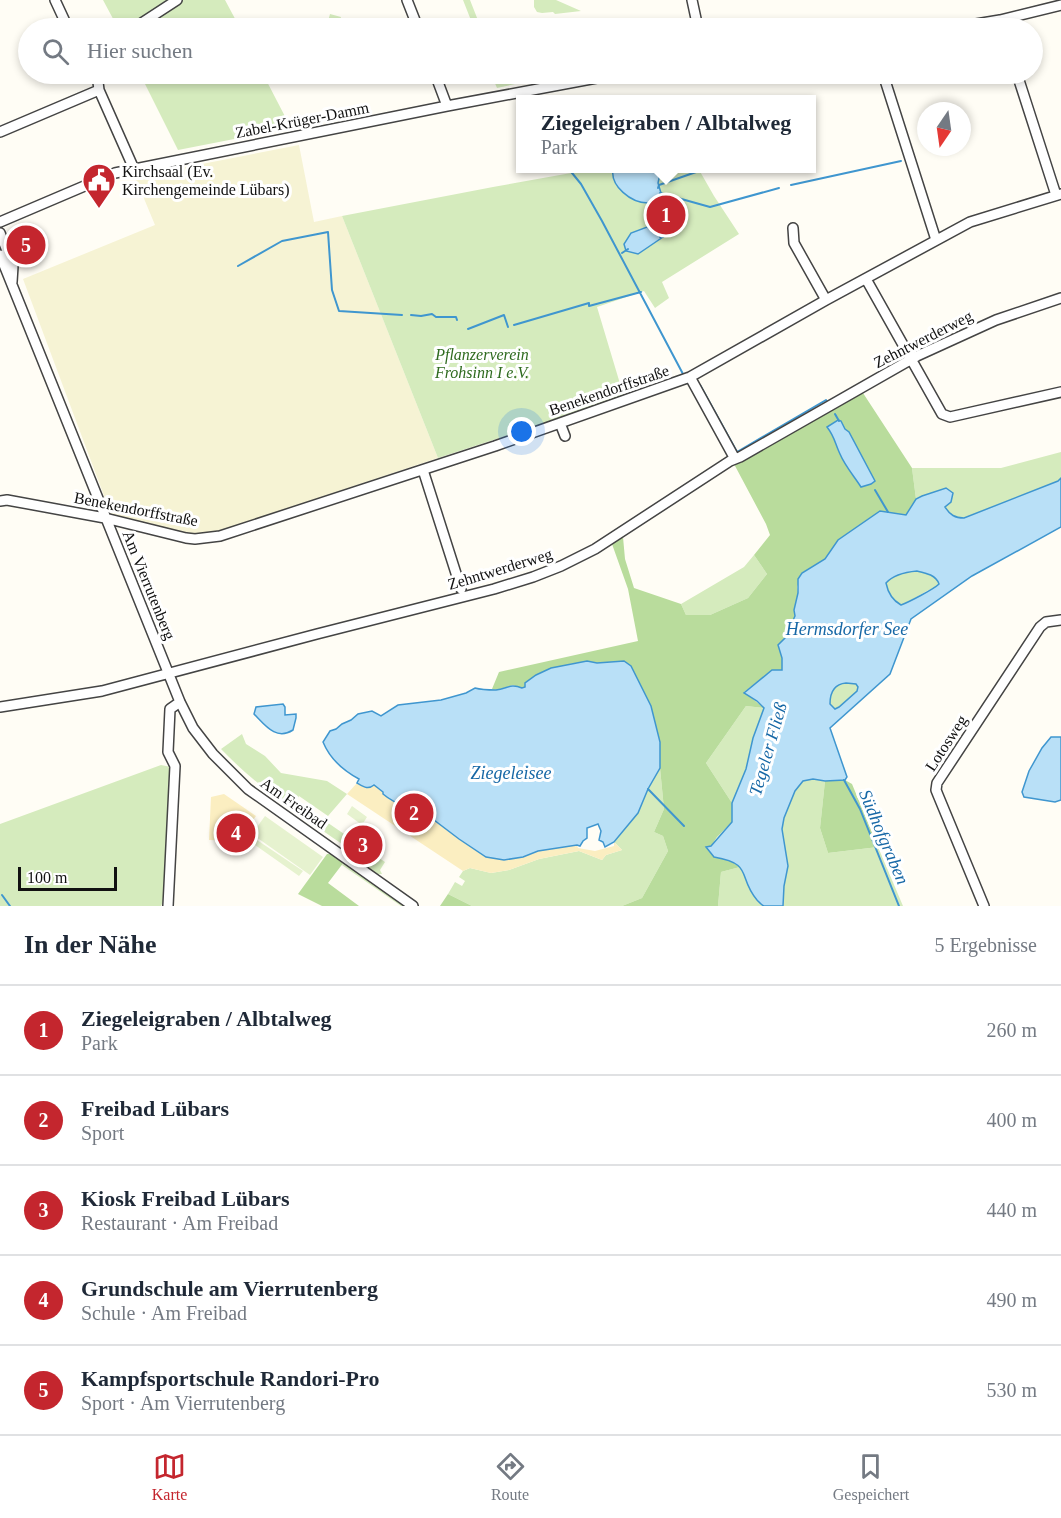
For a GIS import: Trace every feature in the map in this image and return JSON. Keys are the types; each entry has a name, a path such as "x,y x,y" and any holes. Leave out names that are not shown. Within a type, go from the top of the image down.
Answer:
{"street":[{"path":"55,0 63,18"},
{"path":"150,18 177,0"},
{"path":"407,0 414,18"},
{"path":"692,0 696,18"},
{"path":"1020,18 1061,5"},
{"path":"0,132 94,84"},
{"path":"99,84 134,169"},
{"path":"439,84 447,106"},
{"name":"Zabel-Krüger-Damm","path":"0,222 115,173 565,84"},
{"path":"886,84 936,240"},
{"path":"1020,84 1059,194"},
{"name":"Benekendorffstraße","path":"0,501 7,500 105,518 186,538 220,536 423,470 690,377 970,222 1059,194"},
{"path":"793,228 794,243 826,300"},
{"name":"Am Vierrutenberg","path":"0,233 13,267 12,284"},
{"name":"Am Vierrutenberg","path":"0,255 180,702"},
{"path":"866,279 942,414 950,417 1061,392"},
{"name":"Zehntwerderweg","path":"0,707 102,692 541,574 595,549 735,459 911,360 996,320 1061,298"},
{"path":"690,377 735,459"},
{"path":"560,423 565,436"},
{"path":"423,470 461,589"},
{"name":"Lotosweg","path":"984,906 938,795 937,783 1040,627 1046,622 1061,620"},
{"path":"168,906 175,766 168,752 170,709 180,702"},
{"name":"Am Freibad","path":"180,702 193,728 213,754 248,789 413,906"}],"shaded area":[{"path":"299,145 314,222 342,216 438,458 208,533 193,534 112,517 23,279 155,225 135,177"}],"green space":[{"path":"103,0 170,0 143,18 113,18"},
{"path":"183,0 225,0 235,18 156,18"},
{"path":"463,0 470,0 477,18 470,18"},
{"path":"534,0 556,0 581,11 555,14 537,12"},
{"path":"330,14 341,17 341,18 329,18"},
{"path":"145,84 268,84 291,128 178,150"},
{"path":"495,84 516,84 497,88"},
{"name":"Pflanzerverein Frohsinn I e.V.","path":"571,173 701,173 739,234 662,282 669,298 655,308 644,291 597,307 624,397 438,458 342,216"},
{"path":"861,392 912,468 916,499 906,515 838,540 825,559 802,573 797,587 795,616 785,638 778,645 782,658 782,670 772,670 744,692 764,708 746,706 706,763 732,803 732,822 711,846 707,846 714,857 729,860 740,867 721,872 718,906 622,906 642,898 668,851 663,836 654,832 664,809 660,742 651,706 624,661 597,663 587,661 569,664 522,689 513,685 497,690 492,689 499,672 638,641 628,589 612,544 623,537 625,559 634,588 681,604 686,615 710,615 748,598 767,574 754,555 770,535 734,464","holes":["834,423 863,460 875,481 838,451 836,441 828,428"]},
{"path":"1061,452 1061,478 1058,481 964,518 953,515 945,507 951,502 953,493 946,488 916,499 912,468 1001,468"},
{"path":"754,555 767,574 748,598 710,615 686,615 681,604 744,567"},
{"path":"917,571 933,576 939,584 901,605 891,596 886,583 896,576"},
{"path":"856,684 857,691 835,709 830,704 832,692 838,685"},
{"path":"746,706 764,708 753,738 746,769 732,803 706,763"},
{"path":"242,734 246,744 265,756 281,773 327,781 347,794 328,816 299,796 296,801 385,862 380,870 382,874 376,874 358,862 361,857 270,793 221,749"},
{"path":"161,765 171,767 161,906 0,906 0,824"},
{"path":"660,768 664,809 654,832 663,836 668,851 642,898 622,906 472,906 448,894 455,882 462,886 465,881 459,877 463,871 470,868 491,873 509,870 539,859 579,851 602,860 606,855 622,850 614,842 638,813"},
{"path":"813,779 825,781 820,828 828,853 878,847 903,906 783,906 782,829 784,818 795,791 803,781"},
{"path":"845,780 852,784 878,847 828,853 820,828 825,781"},
{"path":"352,806 367,817 362,825 347,814"},
{"path":"265,816 323,857 310,875 252,834"},
{"path":"251,836 303,871 299,876 248,840"},
{"path":"327,854 332,854 344,862 328,883 359,906 322,906 298,894"},
{"path":"344,862 407,906 401,906 342,865"},
{"path":"740,867 756,897 765,906 718,906 721,872"},
{"path":"448,894 472,906 440,906"}],"sand":[{"path":"357,783 368,787 376,786 395,802 422,811 459,839 504,860 523,857 538,851 577,845 578,848 595,851 614,846 614,842 622,850 606,855 602,860 579,851 539,859 509,870 491,873 470,868 463,871 347,794"},
{"path":"224,794 256,816 238,841 209,840 211,797"}],"water":[{"path":"613,173 660,173 658,183 661,193 658,202 641,202 629,197 618,187"},
{"path":"647,227 663,237 638,254 626,251 624,244 631,233"},
{"path":"838,420 849,432 875,481 871,484 861,487 842,458 827,427"},
{"name":"Hermsdorfer See","path":"1061,478 1061,527 972,576 911,619 890,674 830,728 847,777 845,780 803,781 795,791 782,829 788,866 783,906 762,905 751,892 740,867 735,863 714,857 706,847 711,846 732,822 732,803 746,769 753,738 764,708 744,693 772,670 782,670 782,658 778,645 785,638 795,616 798,579 802,573 825,559 838,540 880,511 906,515 916,499 946,488 953,493 951,502 945,507 953,516 964,518","holes":["917,571 933,576 939,584 901,605 891,596 886,583 896,576","856,684 857,691 835,709 830,704 832,692 838,685"]},
{"name":"Ziegeleisee","path":"587,661 597,663 624,661 631,666 651,706 660,742 660,768 638,813 614,842 605,847 599,840 601,831 598,824 587,828 587,838 580,846 538,851 523,857 504,860 486,857 422,811 394,802 374,785 368,788 357,783 359,779 338,764 329,754 323,742 330,731 358,714 372,711 381,716 398,705 441,700 475,688 496,690 511,686 522,688 536,675 551,668"},
{"path":"283,704 285,715 296,714 293,730 287,733 276,733 254,714 256,707"},
{"path":"1051,737 1061,737 1061,800 1055,802 1024,797 1022,792 1029,771"}],"waterway":[{"path":"791,185 901,161"},
{"path":"572,173 602,221 683,374"},
{"path":"658,188 659,185 693,173"},
{"path":"660,193 710,207 779,188"},
{"path":"657,199 666,229 663,237 660,237"},
{"path":"238,266 282,241 328,232 332,290 339,311 402,315"},
{"path":"622,253 628,249"},
{"path":"514,325 589,303 589,306 641,292"},
{"path":"411,315 432,314 436,317 456,317 457,320"},
{"path":"468,329 504,315 508,327"},
{"path":"700,385 737,452 826,400 828,403"},
{"path":"835,414 839,421"},
{"path":"875,490 888,512"},
{"name":"Südhofgraben","path":"844,780 860,809 899,906"},
{"path":"648,789 684,826"},
{"path":"2,895 10,906"}],"place":[{"name":"Kirchsaal (Ev. Kirchengemeinde Lübars)","path":"99,209"},
{"name":"Ziegeleigraben / Albtalweg","path":"666,215"},
{"name":"Kampfsportschule Randori-Pro","path":"26,245"},
{"name":"Freibad Lübars","path":"414,813"},
{"name":"Grundschule am Vierrutenberg","path":"236,833"},
{"name":"Kiosk Freibad Lübars","path":"363,845"}],"water label":[{"name":"Tegeler Fließ","path":"768,749"}]}
